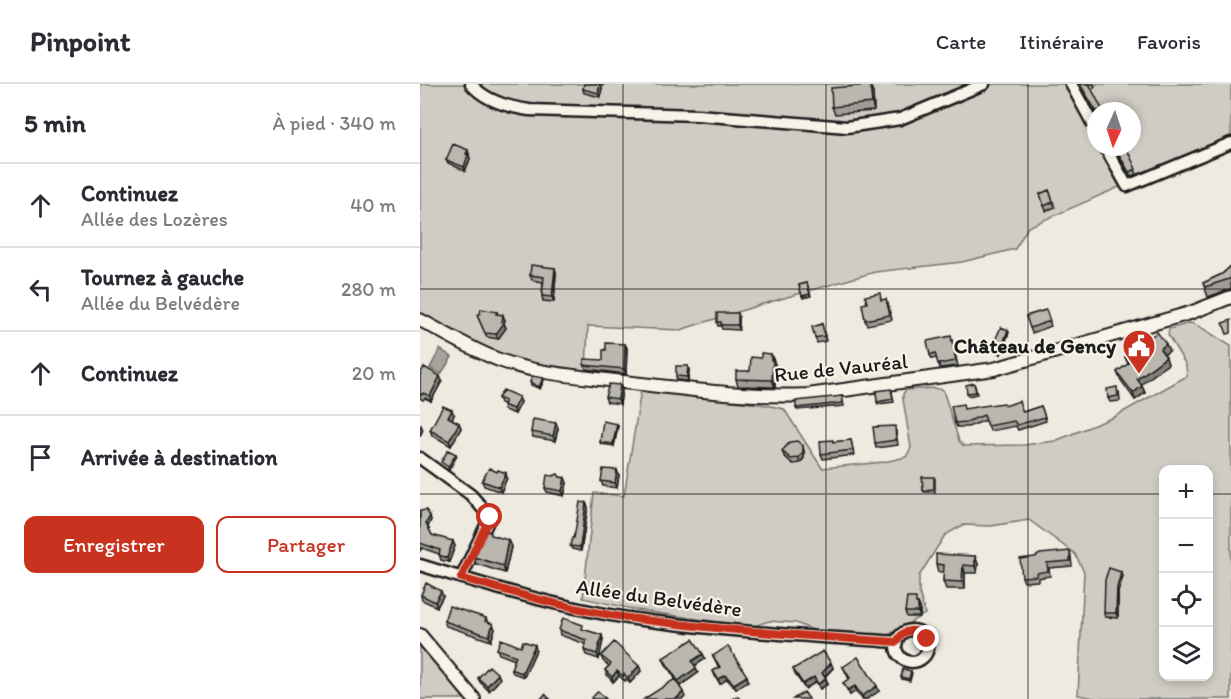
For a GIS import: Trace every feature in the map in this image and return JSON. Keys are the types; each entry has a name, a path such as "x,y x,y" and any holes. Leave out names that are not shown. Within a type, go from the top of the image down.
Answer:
{"street":[{"path":"471,84 475,89 505,107 529,110 698,115 847,127 900,119 984,84"},
{"path":"1071,84 1087,113"},
{"path":"1110,156 1126,186 1231,143"},
{"name":"Rue de Vauréal","path":"420,320 501,361 527,369 660,386 788,396 994,369 1190,313 1231,297"},
{"path":"420,458 471,495 490,517 461,578"},
{"name":"Allée du Belvédère","path":"420,565 543,600 627,618 776,634 897,642"},
{"path":"420,635 474,699"}],"shaded area":[{"path":"420,84 1231,84 1231,138 1028,227 1015,249 962,262 875,272 680,330 588,326 586,371 528,364 503,356 420,314"},
{"path":"1190,323 1231,346 1231,699 1099,699 1078,695 1084,572 1075,554 1029,520 991,526 963,525 945,535 919,576 919,592 925,614 888,635 815,631 796,623 769,621 751,627 637,610 583,598 594,493 624,496 641,390 784,409 822,468 884,462 906,457 911,448 903,399 906,390 934,388 943,390 959,441 964,446 1024,445 1055,441 1114,417 1187,376 1186,365 1168,335 1169,329"},
{"path":"440,349 452,357 441,374 430,368"},
{"path":"420,643 461,694 465,699 420,699"}],"building":[{"path":"584,84 600,84 598,93 583,89"},
{"path":"1080,84 1089,84 1098,102 1091,102"},
{"path":"870,85 872,103 832,107 831,88"},
{"path":"453,144 468,150 464,167 446,160"},
{"path":"1120,156 1130,156 1136,169 1129,172"},
{"path":"1049,190 1053,202 1044,206 1040,194"},
{"path":"531,265 555,268 552,297 542,296 544,277 530,275"},
{"path":"1231,266 1231,278 1205,287 1203,283 1222,274"},
{"path":"807,283 810,294 802,296 799,285"},
{"path":"880,293 881,300 886,299 890,315 865,320 862,304 867,303 865,296"},
{"path":"481,309 503,315 502,322 504,323 496,334 485,333 477,315 480,314"},
{"path":"1046,310 1050,321 1030,328 1026,316"},
{"path":"717,313 738,313 738,325 721,325 721,322 717,322"},
{"path":"1231,320 1231,333 1227,334 1223,323"},
{"path":"822,324 825,336 815,338 812,327"},
{"path":"1001,327 1008,330 1000,352 991,349"},
{"name":"Château de Gency","path":"1157,332 1166,344 1160,349 1166,357 1137,379 1142,386 1133,393 1117,372 1129,363 1125,357 1132,351 1132,345 1137,341 1144,342"},
{"path":"951,336 956,361 938,364 935,353 930,355 927,341"},
{"path":"606,343 625,344 624,369 584,365 584,359 603,360"},
{"path":"761,353 771,354 772,380 736,379 736,371 750,371 751,357 761,358"},
{"path":"676,366 688,366 687,377 676,376"},
{"path":"424,367 440,376 430,396 420,394 420,375"},
{"path":"532,376 543,378 539,387 530,382"},
{"path":"974,383 976,392 967,393 966,385"},
{"path":"609,384 620,385 618,399 605,397"},
{"path":"1117,387 1118,396 1108,398 1107,389"},
{"path":"891,389 893,399 877,402 876,391"},
{"path":"503,390 519,397 513,409 503,405 505,401 498,398"},
{"path":"842,396 843,403 796,408 796,401"},
{"path":"1019,401 1023,412 1041,406 1045,417 1017,425 1014,421 988,426 984,415 966,422 955,423 951,406 963,404 964,409 1004,403 1005,406"},
{"path":"443,406 452,410 448,417 459,423 449,441 430,430"},
{"path":"533,419 556,423 553,436 531,432"},
{"path":"603,421 617,424 613,444 600,442"},
{"path":"895,426 896,440 875,443 873,427"},
{"path":"833,440 833,442 851,440 853,450 821,454 820,441"},
{"path":"797,441 803,446 803,453 798,458 791,459 782,451 790,442"},
{"path":"448,450 456,454 448,467 441,462"},
{"path":"489,468 506,473 499,487 482,481"},
{"path":"603,469 617,470 615,483 601,481"},
{"path":"558,474 565,478 562,491 545,488 547,475"},
{"path":"922,477 934,477 934,489 923,490"},
{"path":"580,502 586,503 580,547 570,546 574,538"},
{"path":"426,510 430,516 426,523 432,535 453,541 447,558 439,555 440,550 420,543 420,511"},
{"path":"486,530 491,535 508,540 503,566 474,557"},
{"path":"1070,551 1070,561 1047,563 1048,571 1036,573 1037,576 1022,577 1020,559"},
{"path":"936,554 975,556 975,566 963,565 962,582 943,581 944,565 936,564"},
{"path":"1109,568 1121,572 1117,588 1116,613 1104,613 1105,580"},
{"path":"426,583 441,591 435,602 421,595"},
{"path":"907,598 916,598 918,612 905,612"},
{"path":"449,606 486,618 485,621 493,624 489,636 444,621"},
{"path":"563,618 583,625 582,629 602,635 597,654 584,650 586,640 559,630"},
{"path":"501,639 521,647 523,641 535,645 522,673 511,669 516,656 497,649"},
{"path":"693,639 703,654 692,661 696,668 678,681 663,658"},
{"path":"614,642 639,666 628,678 617,671 612,677 605,670 611,664 601,656"},
{"path":"728,646 747,676 734,684 725,675 718,679 713,671 720,667 713,656"},
{"path":"823,651 831,663 822,673 826,679 818,684 814,677 803,684 793,669"},
{"path":"858,657 877,686 862,696 855,686 848,690 843,683 850,678 843,667"},
{"path":"489,666 498,674 487,686 478,678"},
{"path":"903,669 911,671 909,679 901,677"},
{"path":"675,679 683,692 676,699 644,699"},
{"path":"598,691 606,699 591,699"},
{"path":"804,692 809,699 793,699"}],"place":[{"name":"Château de Gency","path":"1139,375"}],"route":[{"path":"490,517 461,578 543,600 627,618 776,634 897,642 900,635 916,630 927,639"}]}
